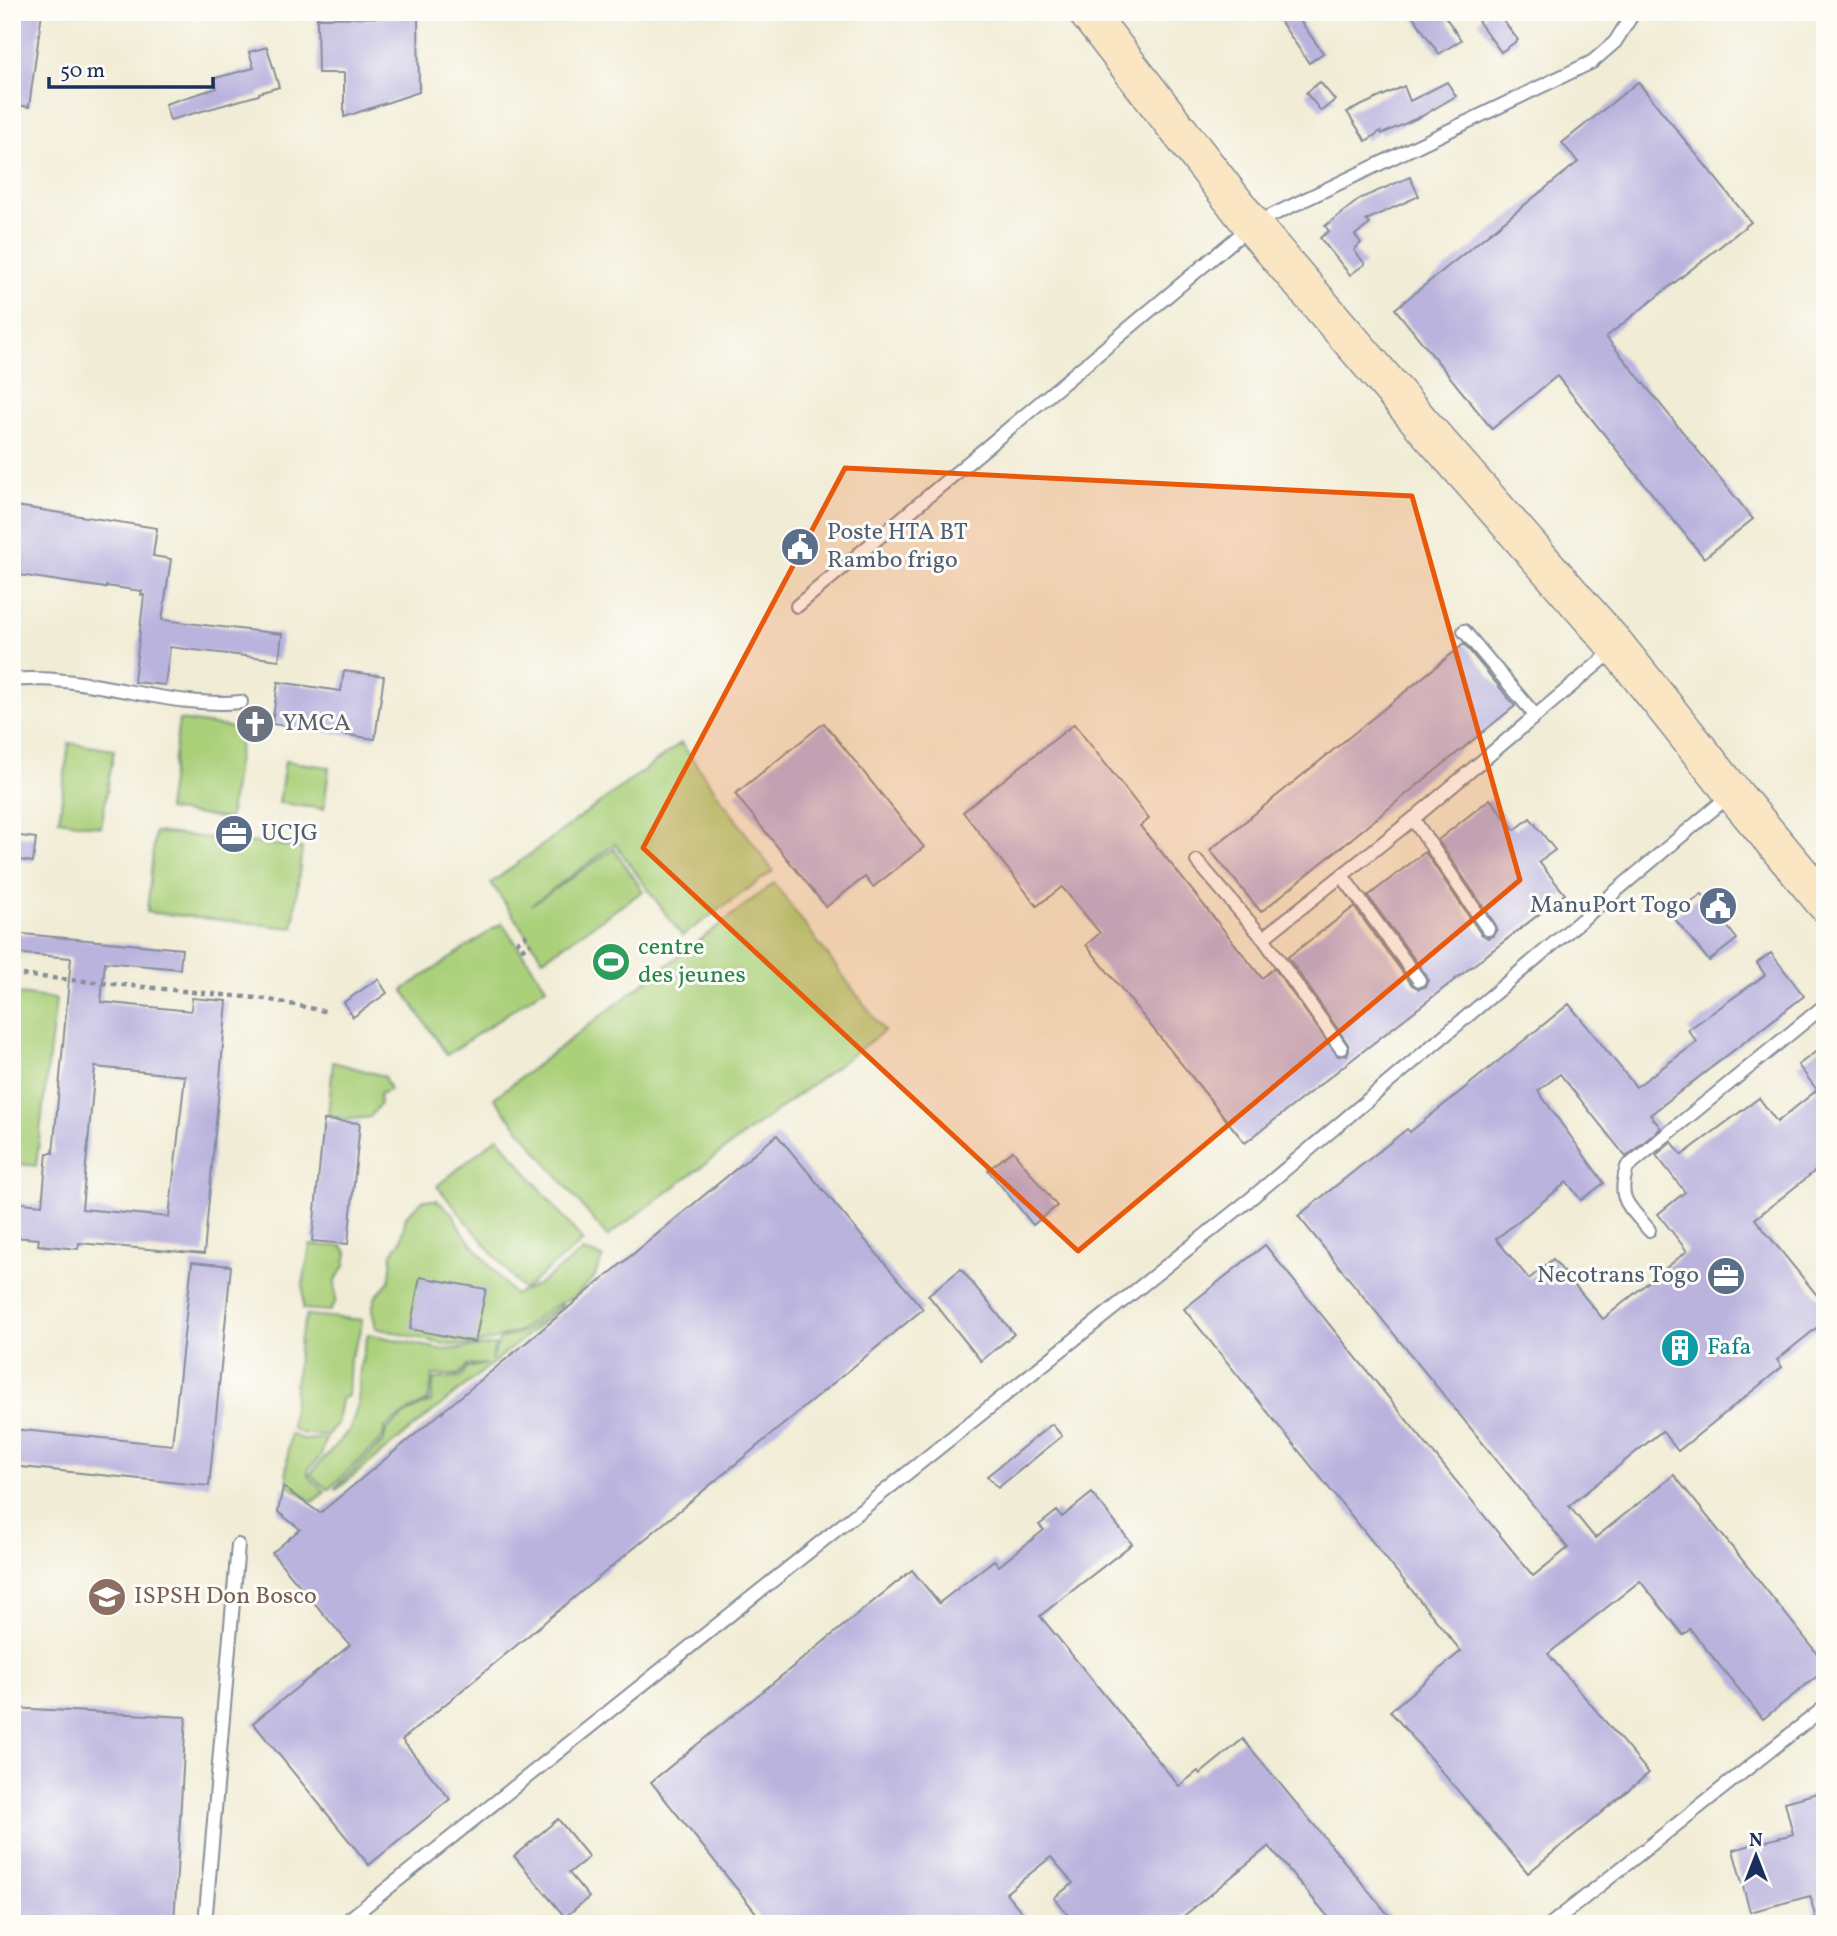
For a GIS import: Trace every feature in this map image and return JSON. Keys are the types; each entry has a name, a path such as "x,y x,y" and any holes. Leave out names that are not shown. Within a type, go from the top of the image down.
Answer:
{"main road":[{"path":"1087,12 1252,225 1617,647 1825,903"}],"lane":[{"path":"797,606 1252,225 1592,62 1615,43 1634,12"},
{"path":"1464,631 1535,715"},
{"path":"1263,938 1343,877 1617,647"},
{"path":"12,680 77,683 143,695 218,704 242,702"},
{"path":"343,1924 1249,1200 1733,793"},
{"path":"1413,819 1488,929"},
{"path":"1197,861 1263,938 1341,1048"},
{"path":"1343,877 1419,980"},
{"path":"1648,1230 1626,1201 1621,1188 1628,1167 1825,1005"},
{"path":"205,1924 238,1545"},
{"path":"1551,1924 1825,1707"}],"path":[{"path":"516,943 527,935"},
{"path":"521,950 531,943"},
{"path":"12,974 265,999 329,1012"}],"highlighted area":[{"path":"845,468 1412,496 1520,880 1078,1251 643,848"}],"green space":[{"path":"179,720 242,729 229,819 167,810"},
{"path":"69,743 114,750 101,827 59,820"},
{"path":"681,743 773,871 682,936 615,844 531,905 614,849 643,891 543,959 491,883"},
{"path":"285,761 329,767 324,809 279,803"},
{"path":"155,832 302,848 293,928 147,912"},
{"path":"774,883 884,1031 607,1237 494,1098"},
{"path":"502,923 546,987 447,1055 403,990"},
{"path":"12,993 56,999 36,1166 12,1163"},
{"path":"333,1062 384,1076 390,1090 379,1094 380,1104 370,1117 346,1120 328,1115"},
{"path":"498,1137 583,1241 523,1290 437,1186"},
{"path":"423,1200 437,1200 454,1215 460,1229 514,1295 539,1284 583,1251 603,1257 594,1278 574,1297 554,1306 519,1331 492,1340 472,1345 447,1345 376,1328 372,1310 375,1298 390,1280 392,1253 401,1240 406,1216"},
{"path":"310,1245 342,1246 347,1252 345,1266 335,1280 336,1301 330,1311 303,1309 303,1285"},
{"path":"562,1304 556,1312 336,1490 335,1488 384,1441 386,1430 409,1412 431,1402 434,1379 461,1377 467,1368 487,1364 467,1365 459,1375 433,1375 428,1401 411,1409 385,1427 382,1439 328,1490 310,1474 350,1429 358,1404 360,1367 368,1334 444,1350 495,1345 491,1360 500,1339 523,1332"},
{"path":"307,1315 362,1320 360,1334 350,1358 348,1396 341,1399 337,1424 327,1435 304,1434 291,1428 300,1337"},
{"path":"290,1434 304,1440 326,1438 321,1456 308,1470 308,1476 325,1492 312,1502 289,1486 286,1472"}],"building":[{"path":"12,12 42,12 29,107 12,104"},
{"path":"1274,12 1294,12 1323,53 1309,63"},
{"path":"1410,12 1442,12 1461,40 1439,54"},
{"path":"1489,12 1497,12 1518,40 1501,52 1478,21"},
{"path":"418,17 419,92 344,117 344,73 318,73 317,18"},
{"path":"267,47 279,87 170,120 165,104 217,88 215,78 254,68 249,52"},
{"path":"1320,82 1335,100 1321,111 1306,93"},
{"path":"1447,82 1456,96 1422,116 1382,134 1381,131 1366,141 1347,112 1404,86 1410,101"},
{"path":"1638,82 1751,222 1606,337 1753,519 1704,558 1557,376 1492,429 1395,309 1578,162 1562,143"},
{"path":"1410,177 1419,196 1366,220 1370,224 1355,235 1361,243 1354,250 1365,264 1350,275 1320,238 1329,231 1325,226 1361,198"},
{"path":"16,506 157,528 153,556 171,559 162,620 282,634 279,660 170,647 165,685 134,682 144,595 141,595 142,591 12,574 12,528"},
{"path":"1464,644 1515,706 1261,912 1210,850"},
{"path":"344,671 384,676 375,739 272,724 278,682 341,691"},
{"path":"824,723 924,847 873,887 865,877 826,907 735,794"},
{"path":"1074,724 1149,819 1140,826 1262,978 1274,968 1338,1056 1347,1055 1348,1044 1288,957 1354,907 1412,985 1419,989 1425,987 1428,980 1426,975 1368,896 1425,852 1481,934 1488,938 1493,936 1497,929 1495,924 1438,840 1490,799 1515,830 1530,818 1555,850 1539,862 1565,894 1245,1143 1086,945 1100,933 1062,887 1037,906 963,812"},
{"path":"12,835 36,838 33,862 12,859"},
{"path":"1702,894 1737,939 1709,961 1673,917"},
{"path":"12,933 182,949 180,969 105,962 101,1002 191,1011 192,998 227,1001 204,1254 79,1243 78,1249 38,1245 39,1239 12,1237 12,1202 42,1205 47,1153 53,1153 71,958 12,953","holes":["95,1067 185,1076 169,1217 82,1209"]},
{"path":"1771,953 1804,996 1650,1115 1661,1128 1626,1157 1560,1074 1538,1091 1604,1183 1581,1200 1567,1182 1496,1239 1529,1279 1553,1259 1603,1319 1687,1251 1658,1214 1685,1192 1656,1155 1672,1142 1682,1155 1759,1098 1777,1122 1817,1090 1798,1065 1825,1045 1825,1163 1755,1219 1825,1305 1825,1321 1777,1360 1782,1367 1678,1451 1662,1431 1569,1506 1595,1538 1674,1475 1825,1663 1825,1670 1763,1719 1690,1629 1683,1635 1640,1581 1548,1654 1649,1773 1528,1873 1390,1711 1461,1651 1184,1309 1265,1245 1533,1576 1568,1548 1298,1216 1407,1129 1410,1132 1569,1004 1636,1087 1697,1042 1688,1030 1765,975 1757,963"},
{"path":"378,979 387,993 353,1017 344,1002"},
{"path":"324,1120 360,1123 348,1244 312,1241"},
{"path":"777,1135 923,1309 402,1740 450,1799 369,1865 253,1723 350,1645 272,1553 300,1529 278,1512 283,1487 320,1513"},
{"path":"1013,1151 1057,1206 1033,1225 988,1170"},
{"path":"192,1262 231,1266 209,1486 12,1466 12,1429 172,1445"},
{"path":"961,1269 1014,1334 981,1361 928,1295"},
{"path":"420,1277 486,1289 475,1342 410,1329"},
{"path":"1052,1424 1062,1436 998,1488 987,1476"},
{"path":"1092,1493 1132,1544 1040,1616 1179,1786 1198,1771 1200,1774 1243,1739 1396,1924 1334,1924 1269,1846 1174,1924 1075,1924 1054,1898 1073,1883 1051,1857 1006,1893 1032,1924 765,1924 651,1782 912,1570 939,1603 994,1560 999,1566 1044,1530 1039,1525 1057,1511 1062,1517"},
{"path":"12,1708 186,1717 174,1924 12,1924"},
{"path":"1825,1791 1825,1924 1817,1924 1810,1896 1750,1912 1733,1850 1793,1834 1785,1802"},
{"path":"558,1819 589,1857 569,1873 589,1897 565,1917 514,1856"}],"place":[{"name":"Poste HTA BT Rambo frigo","path":"800,547"},
{"name":"YMCA","path":"255,724"},
{"name":"UCJG","path":"234,834"},
{"name":"ManuPort Togo","path":"1718,906"},
{"name":"centre des jeunes","path":"611,962"},
{"name":"Necotrans Togo","path":"1726,1276"},
{"name":"Fafa","path":"1680,1348"},
{"name":"ISPSH Don Bosco","path":"107,1597"}]}
